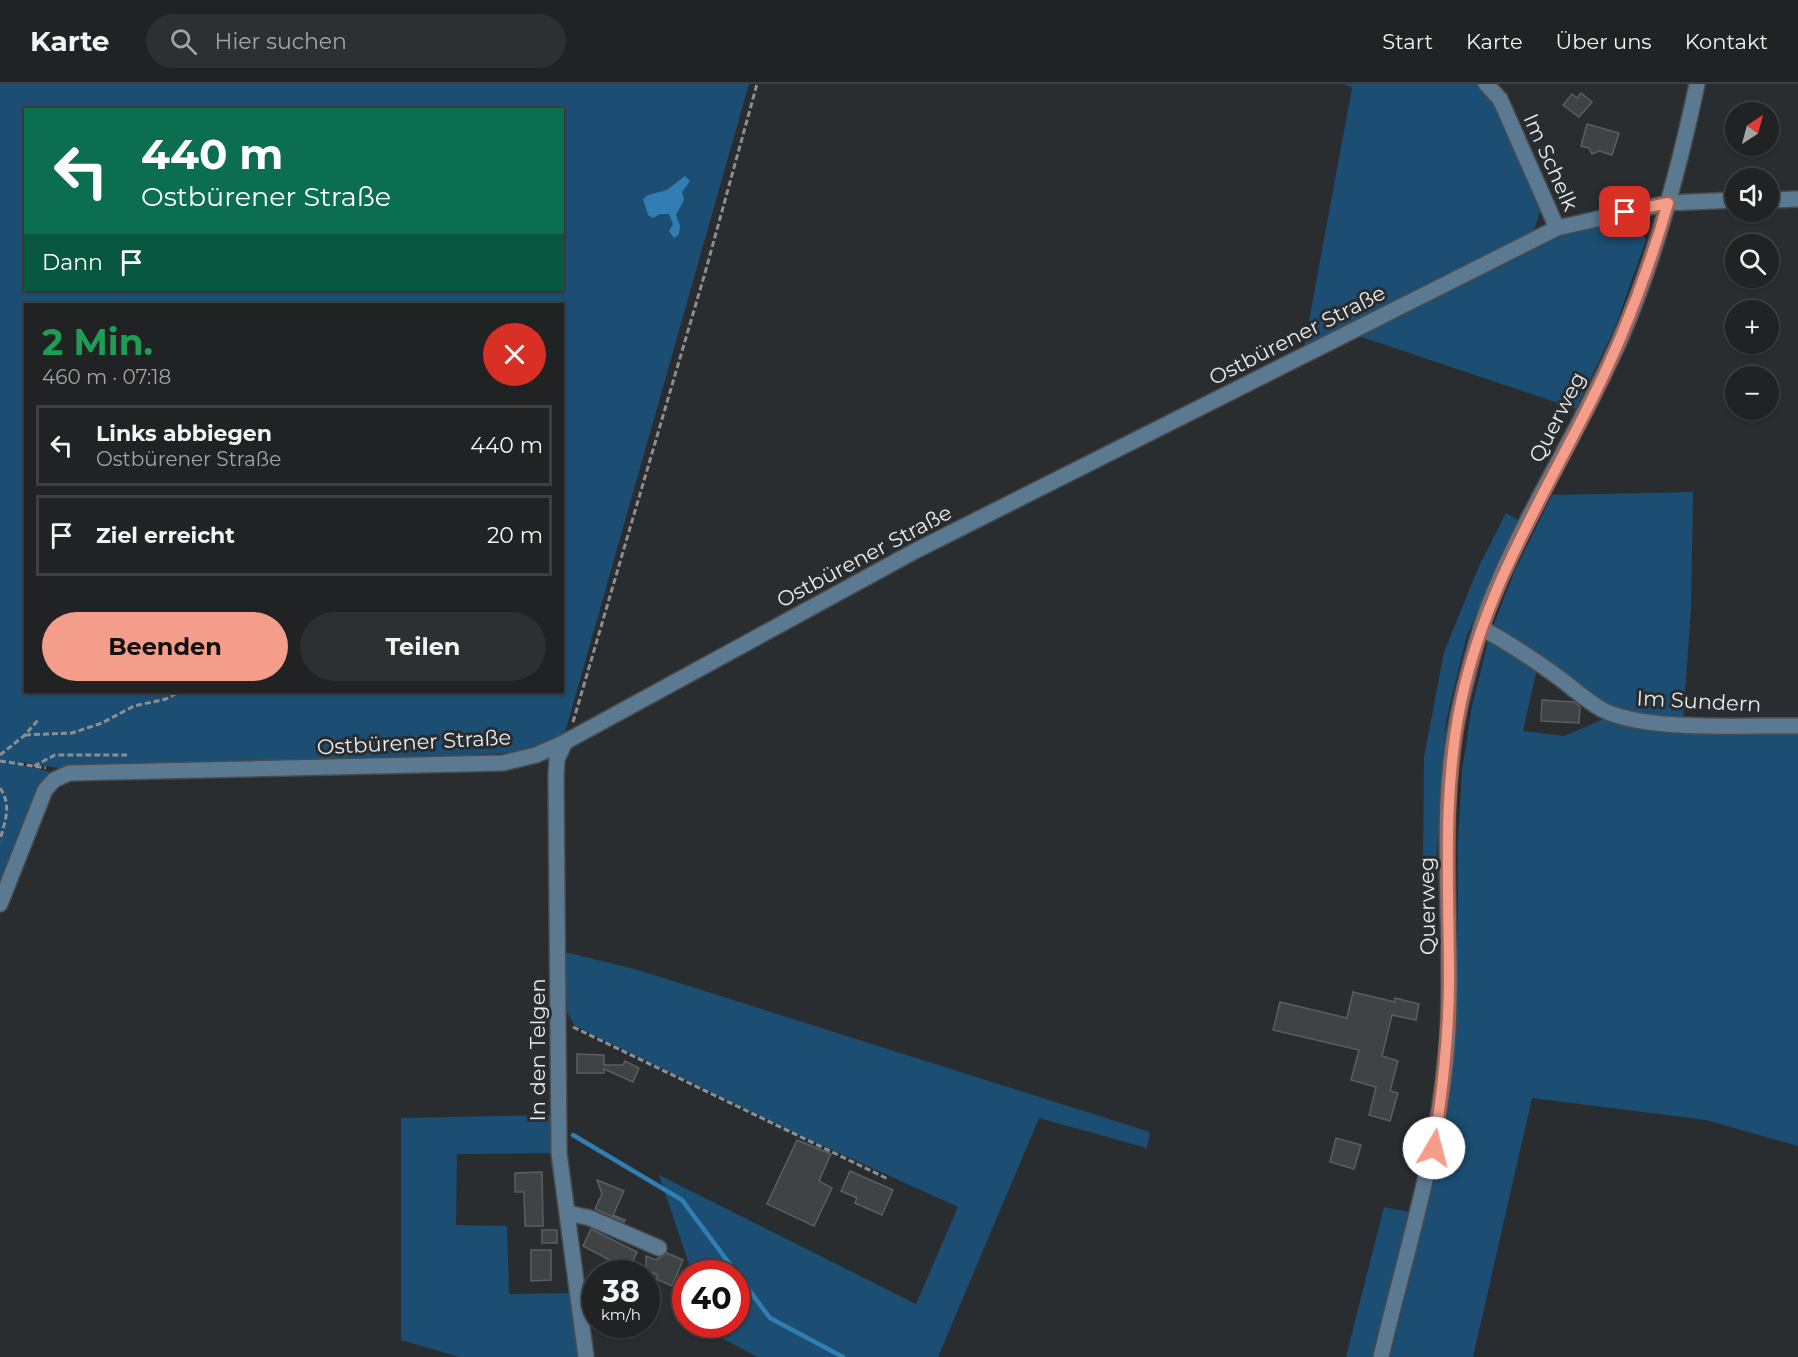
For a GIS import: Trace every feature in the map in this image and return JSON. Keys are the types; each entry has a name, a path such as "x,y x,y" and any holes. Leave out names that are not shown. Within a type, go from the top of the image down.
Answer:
{"street":[{"name":"Im Schelk","path":"1486,84 1500,99 1557,228"},
{"path":"1698,84 1668,203 1725,200"},
{"path":"1779,200 1798,200"},
{"name":"Ostbürener Straße","path":"69,773 503,763 536,755 565,742 915,551 1557,228 1668,203"},
{"name":"Querweg","path":"1381,1357 1434,1148 1443,1084 1448,1022 1447,843 1451,762 1461,702 1481,628 1494,592 1517,540 1585,414 1623,332 1655,249 1668,203"},
{"name":"Im Sundern","path":"1481,628 1541,665 1601,709 1617,716 1635,721 1674,724 1798,726"},
{"name":"In den Telgen","path":"565,742 557,759 556,776 559,1153 578,1311 586,1357"},
{"path":"0,903 45,790 54,780 69,773"},
{"path":"568,1213 590,1218 659,1248"}],"path":[{"path":"565,742 580,700 757,84"},
{"path":"25,735 72,733 102,723 134,706 166,699 177,693"},
{"path":"0,755 25,735 38,720"},
{"path":"0,761 69,773"},
{"path":"0,788 7,797 7,814 0,840"},
{"path":"558,1019 888,1179"}],"shaded area":[{"path":"0,84 749,84 564,736 524,752 292,766 69,770 23,762 21,765 51,772 39,784 0,886"},
{"path":"1344,84 1479,84 1497,104 1542,206 1532,236 1303,353 1352,88"},
{"path":"685,176 690,181 682,192 684,200 676,215 680,226 679,234 674,238 669,231 673,224 669,214 660,214 653,218 648,215 643,199 648,195 667,190"},
{"path":"1623,217 1637,225 1646,240 1615,328 1576,409 1353,334 1560,231"},
{"path":"1693,492 1691,609 1683,721 1609,709 1493,626 1515,570 1552,495"},
{"path":"1506,513 1518,520 1467,635 1446,721 1436,863 1423,858 1424,757 1444,652 1479,566"},
{"path":"1488,642 1537,668 1523,731 1564,736 1604,719 1647,731 1672,733 1798,732 1798,1146 1706,1120 1532,1098 1473,1357 1390,1357 1442,1150 1452,1085 1458,992 1458,843 1462,771 1472,706"},
{"path":"565,952 638,970 1150,1132 1147,1148 1039,1118 938,1357 757,1357 722,1338 750,1338 750,1260 688,1260 659,1175 916,1304 958,1207 795,1133 575,1026 567,1012"},
{"path":"551,1115 552,1153 457,1154 456,1225 507,1226 509,1294 570,1293 579,1357 459,1357 401,1340 401,1118"},
{"path":"1384,1207 1409,1212 1372,1357 1346,1357"}],"building":[{"path":"1581,93 1592,102 1579,117 1563,105 1572,94 1577,98"},
{"path":"1587,124 1619,133 1612,155 1599,151 1592,154 1589,148 1581,146"},
{"path":"1542,700 1574,702 1580,707 1579,723 1541,721"},
{"path":"1353,992 1395,1002 1395,998 1419,1004 1416,1020 1392,1015 1382,1056 1398,1061 1390,1091 1398,1093 1390,1121 1369,1115 1376,1087 1351,1080 1359,1050 1273,1030 1280,1002 1347,1018"},
{"path":"577,1054 604,1055 604,1065 623,1065 625,1061 639,1068 633,1082 604,1069 604,1073 577,1073"},
{"path":"1336,1138 1361,1145 1354,1169 1330,1162"},
{"path":"797,1140 831,1154 819,1181 832,1188 814,1226 767,1204"},
{"path":"850,1171 893,1190 882,1215 855,1203 857,1198 841,1191"},
{"path":"542,1172 543,1226 525,1226 524,1192 515,1192 515,1173"},
{"path":"597,1180 624,1191 613,1215 625,1220 624,1222 595,1209 602,1194"},
{"path":"591,1229 637,1252 633,1260 609,1260 583,1246"},
{"path":"542,1230 557,1230 557,1243 542,1243"},
{"path":"531,1250 551,1250 551,1280 531,1281"},
{"path":"667,1253 683,1260 672,1260 672,1286 660,1281 660,1260 656,1260"}],"waterway":[{"path":"573,1135 682,1200 770,1318 843,1357"}],"route":[{"path":"1434,1148 1448,1032 1447,843 1451,762 1461,702 1481,628 1494,592 1517,540 1585,414 1623,332 1655,249 1668,203 1625,212"}]}
